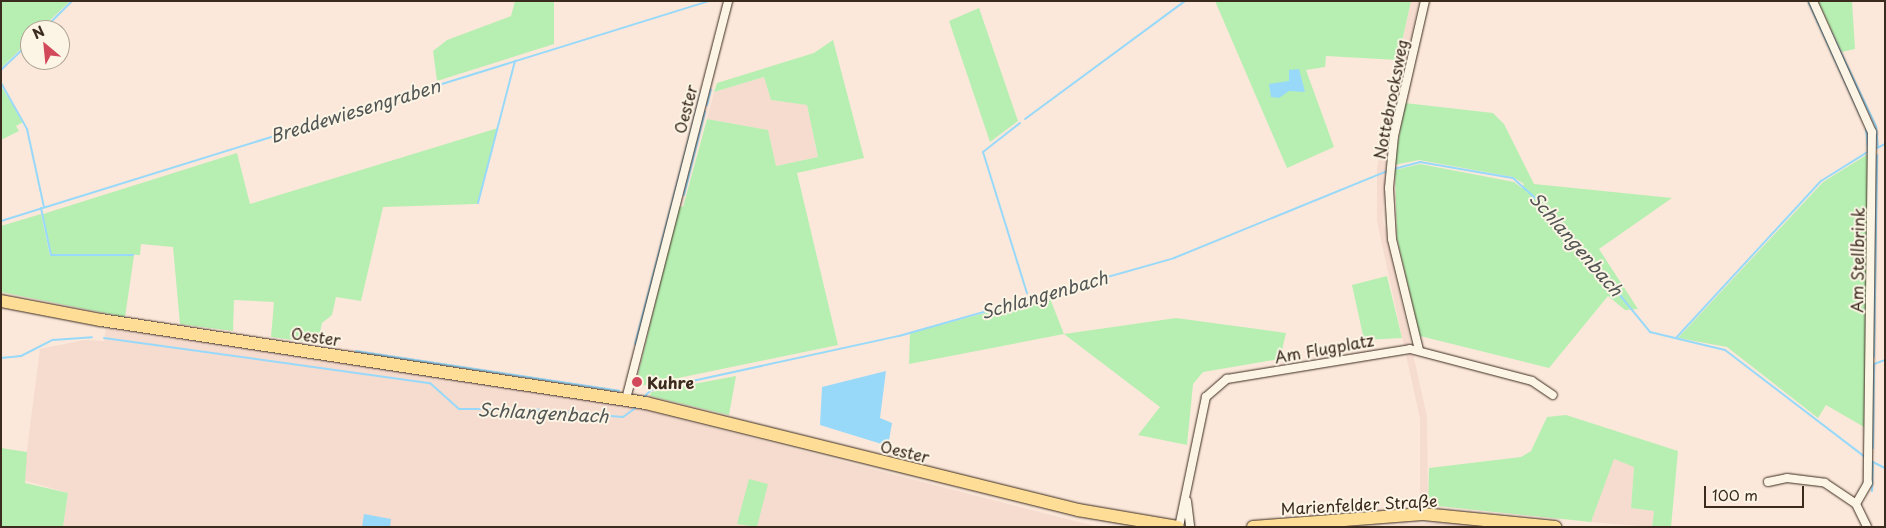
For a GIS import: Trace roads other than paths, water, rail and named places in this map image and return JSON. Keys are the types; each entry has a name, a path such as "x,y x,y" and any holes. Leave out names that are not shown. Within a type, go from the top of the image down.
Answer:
{"main road":[{"name":"Oester","path":"1,301 111,322 636,401 1078,510 1178,527"},
{"name":"Marienfelder Straße","path":"1253,527 1423,514 1556,527"}],"street":[{"name":"Nottebrocksweg","path":"1419,350 1392,238 1390,164 1425,1"},
{"name":"Am Stellbrink","path":"1813,1 1872,132 1868,483 1856,504"},
{"name":"Oester","path":"636,401 728,4"},
{"name":"Am Flugplatz","path":"1178,527 1187,501 1203,408 1215,385 1226,379 1396,350 1419,350 1532,381 1553,395"},
{"path":"1768,482 1787,478 1825,483 1856,504 1867,527"},
{"name":"Am Flugplatz","path":"1187,501 1190,527"}],"water":[{"path":"1299,69 1305,92 1289,91 1279,98 1271,97 1269,84 1289,81 1289,70"},
{"path":"886,371 880,418 892,423 888,446 820,425 822,387"},
{"path":"364,514 391,519 390,527 362,527"}],"waterway":[{"path":"53,20 72,1"},
{"name":"Breddewiesengraben","path":"1,221 709,1"},
{"path":"1025,119 1185,1"},
{"path":"1808,1 1861,117"},
{"path":"1830,30 1876,126 1878,147"},
{"path":"1,70 20,52"},
{"path":"478,203 515,61"},
{"path":"1,83 27,129 44,207"},
{"path":"707,105 711,89"},
{"path":"635,344 701,93"},
{"path":"684,195 705,112"},
{"path":"1020,123 983,152 1027,293"},
{"path":"1866,128 1868,151"},
{"path":"1877,148 1885,144"},
{"path":"1676,338 1821,181 1869,151"},
{"path":"1874,357 1877,155"},
{"name":"Schlangenbach","path":"1394,169 1420,162 1513,178 1556,217 1650,332 1725,350 1865,457"},
{"name":"Schlangenbach","path":"644,397 651,390 899,336 1174,258 1387,171"},
{"path":"41,208 51,255 133,255"},
{"name":"Schlangenbach","path":"1,358 21,356 53,340 92,337"},
{"name":"Schlangenbach","path":"104,338 430,383 459,409 529,409 623,417 637,407"},
{"path":"356,351 619,391"},
{"path":"1873,448 1874,364 1885,360"},
{"name":"Schlangenbach","path":"1871,461 1885,468"},
{"path":"1872,491 1873,462"}],"place":[{"name":"Kuhre","path":"637,382"}]}
